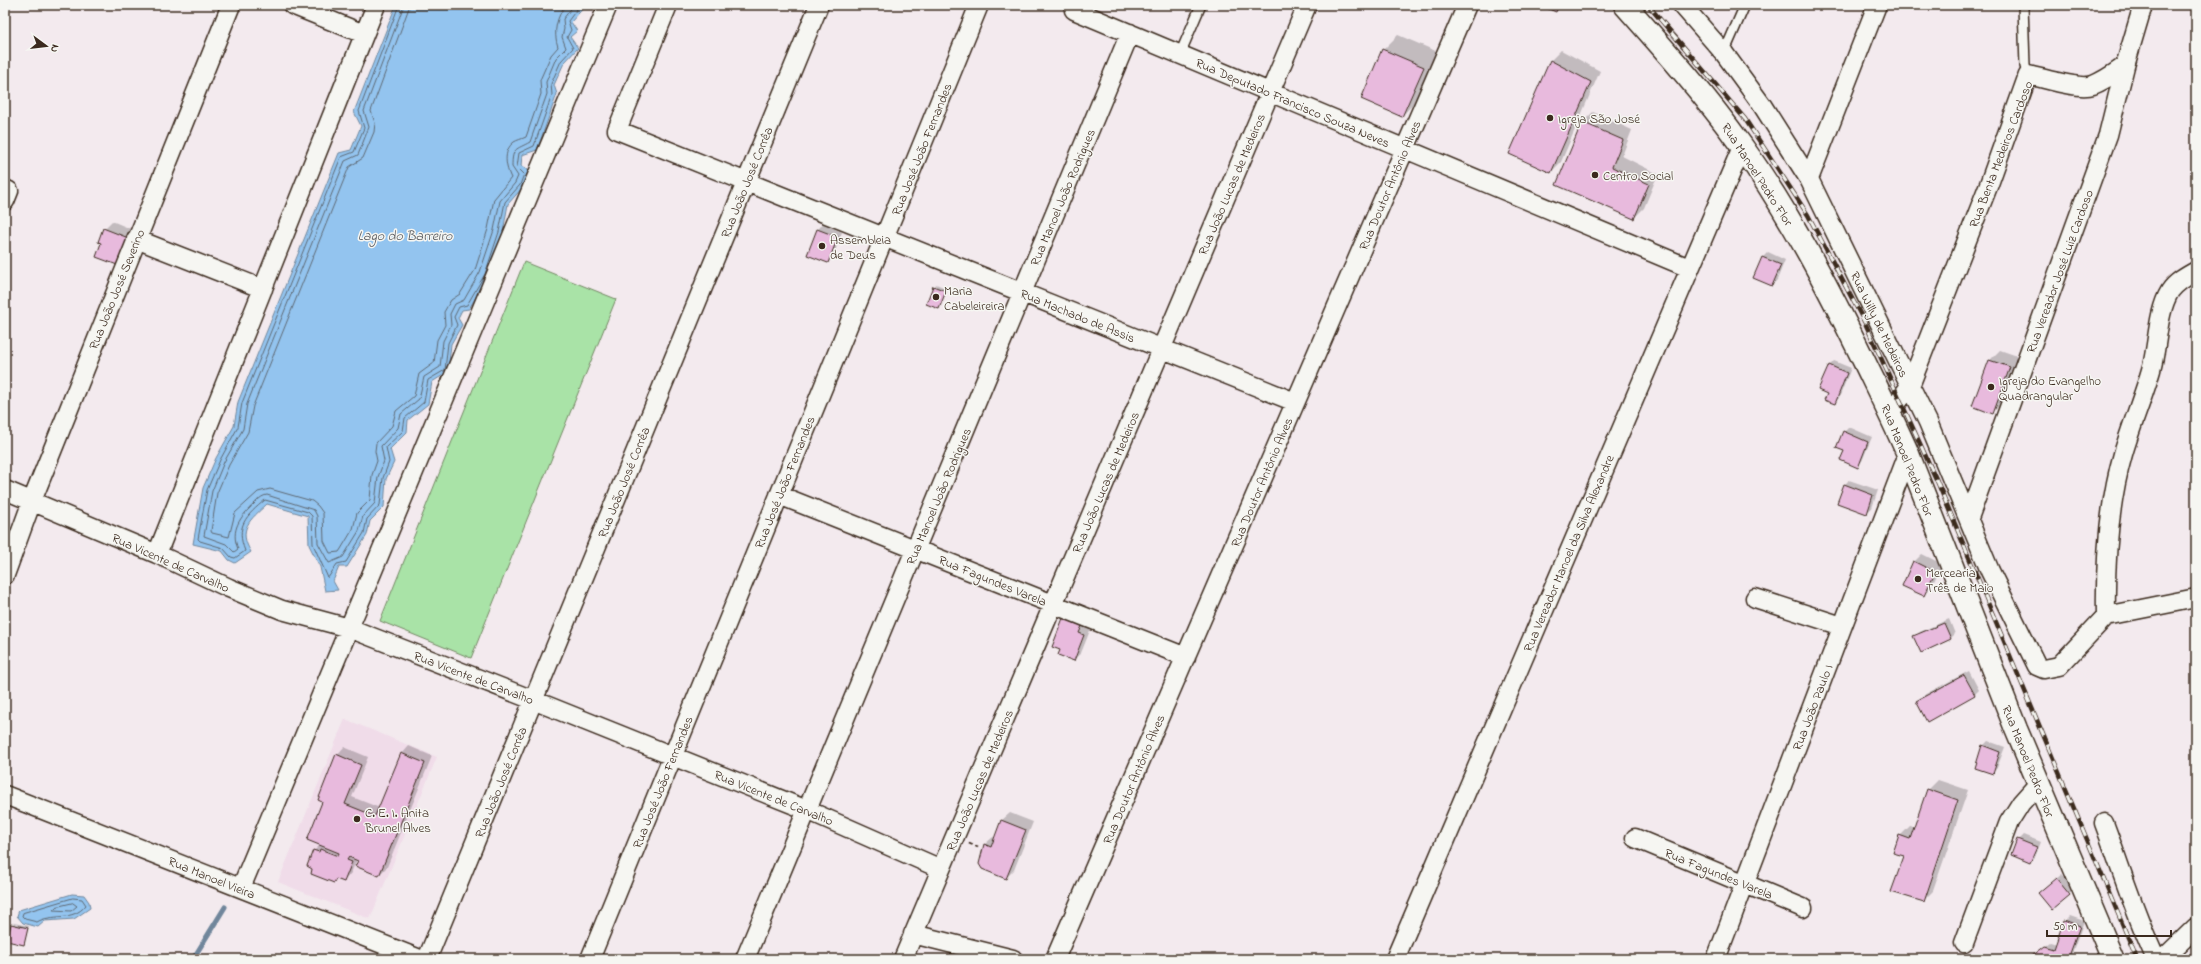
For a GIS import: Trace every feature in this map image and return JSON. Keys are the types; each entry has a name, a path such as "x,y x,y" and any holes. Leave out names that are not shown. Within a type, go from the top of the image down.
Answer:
{"main road":[{"name":"Rua Manoel Pedro Flor","path":"1625,5 1696,87 1742,146 1809,255 1890,412 2038,784 2112,958"}],"street":[{"name":"Rua João José Severino","path":"5,574 32,501 136,239 231,5"},
{"path":"292,5 364,34"},
{"path":"157,554 376,5"},
{"path":"241,888 608,5"},
{"name":"Rua Machado de Assis","path":"668,5 616,130 1295,402"},
{"name":"Rua João José Corrêa","path":"427,959 819,5"},
{"name":"Rua José João Fernandes","path":"590,959 979,5"},
{"name":"Rua João Lucas de Medeiros","path":"903,959 1307,5"},
{"name":"Rua Doutor Antônio Alves","path":"1055,959 1467,5"},
{"name":"Rua Willy de Medeiros","path":"1682,5 1724,53 1762,105 1809,179 1910,386 1969,518 2008,611 2037,666 2044,669 2059,666 2106,616"},
{"path":"1809,179 1878,5"},
{"path":"2125,66 2143,5"},
{"name":"Rua Deputado Francisco Souza Neves","path":"1075,7 1130,33 1689,268"},
{"name":"Rua Manoel João Rodrigues","path":"745,959 1130,33"},
{"name":"Rua Benta Medeiros Cardoso","path":"1890,412 1910,386 1989,184 2028,75 2077,85 2091,86 2125,66"},
{"name":"Rua Vereador José Luiz Cardoso","path":"1969,518 2108,135 2125,66"},
{"name":"Rua Vereador Manoel da Silva Alexandre","path":"1395,959 1742,146"},
{"path":"136,239 263,289"},
{"path":"2196,271 2183,278 2170,290 2163,306 2151,370 2123,454 2114,495 2106,569 2106,616 2196,598"},
{"name":"Rua João Paulo I","path":"1716,959 1908,454"},
{"name":"Rua Vicente de Carvalho","path":"5,490 157,554 229,588 282,610 349,628 533,700 807,810 941,869"},
{"name":"Rua Fagundes Varela","path":"779,495 1186,657"},
{"path":"1755,598 1842,626"},
{"path":"1964,943 2009,822 2021,803 2038,784"},
{"name":"Rua Manoel Vieira","path":"5,795 420,959"},
{"path":"2104,823 2124,874 2132,901 2156,959"},
{"name":"Rua Fagundes Varela","path":"1635,838 1803,908"},
{"path":"2162,959 2196,927"},
{"path":"914,934 1013,959"}],"lane":[{"path":"1180,54 1201,5"},
{"path":"1724,53 1745,5"},
{"path":"2023,5 2025,66 2028,75"}],"shaded area":[{"name":"C. E. I. Anita Brunel Alves","path":"345,719 437,757 370,919 278,882"}],"green space":[{"path":"524,262 616,299 471,658 380,621"}],"water":[{"name":"Lago do Barreiro","path":"396,5 586,5 571,22 577,31 570,37 578,48 564,63 554,85 557,94 537,150 522,155 521,166 529,170 523,187 508,204 503,232 488,276 469,309 462,310 458,318 462,325 451,344 448,372 432,382 428,404 408,420 407,432 390,449 394,462 386,479 384,507 370,521 367,535 347,567 339,567 333,581 338,590 325,591 320,567 309,545 308,516 267,504 255,515 247,525 245,531 247,544 251,552 235,563 229,560 222,551 193,544 203,488 216,458 234,426 238,402 339,153 351,150 361,126 354,112"},
{"path":"72,894 84,895 89,902 90,908 74,919 45,921 38,927 23,923 17,916 19,910"}],"building":[{"path":"1539,5 1559,5 1556,12"},
{"path":"1382,49 1424,67 1402,117 1361,99"},
{"name":"Igreja São José","path":"1550,60 1591,82 1551,173 1509,154"},
{"name":"Centro Social","path":"1582,122 1623,140 1612,167 1649,184 1634,219 1556,185"},
{"path":"103,228 131,239 120,266 96,257 101,243 98,242"},
{"name":"Assembleia de Deus","path":"817,229 838,237 828,263 807,255"},
{"path":"1762,257 1781,265 1772,286 1753,278"},
{"name":"Maria Cabeleireira","path":"933,286 946,291 939,309 926,304"},
{"name":"Igreja do Evangelho Quadrangular","path":"1989,360 2010,367 1993,414 1972,406"},
{"path":"1829,365 1847,373 1835,404 1824,400 1827,394 1818,390"},
{"path":"1843,431 1868,442 1858,468 1840,460 1844,451 1836,448"},
{"path":"1844,484 1873,495 1867,514 1837,503"},
{"name":"Mercearia Três de Maio","path":"1913,561 1935,572 1924,596 1902,586"},
{"path":"1063,618 1082,626 1079,633 1084,635 1074,661 1058,655 1060,650 1052,647"},
{"path":"1944,623 1951,639 1921,653 1913,636"},
{"path":"1964,675 1975,695 1927,722 1916,701"},
{"path":"1982,745 2000,752 1993,774 1975,768"},
{"path":"401,753 425,763 379,876 355,866 358,861 349,857 347,860 352,862 344,882 336,879 334,883 311,874 312,869 307,866 313,850 319,852 320,849 338,856 339,853 307,840 322,802 318,800 336,754 361,765 345,804 375,816"},
{"path":"1927,789 1958,800 1924,902 1891,892 1904,856 1893,853 1899,835 1910,839"},
{"path":"1001,820 1026,830 1006,879 982,869 979,864 984,844 991,847"},
{"path":"2017,839 2037,847 2030,863 2011,855"},
{"path":"2056,878 2070,895 2052,910 2038,893"},
{"path":"2064,920 2080,926 2068,959 2034,959 2031,956 2044,946 2054,949"},
{"path":"11,924 28,928 24,945 7,941"}],"waterway":[{"path":"193,959 225,907"}],"railway":[{"path":"1648,5 1745,119 1808,215 1866,325 1937,481 2137,959"}],"place":[{"name":"Igreja São José","path":"1550,118"},
{"name":"Centro Social","path":"1595,175"},
{"name":"Assembleia de Deus","path":"822,246"},
{"name":"Maria Cabeleireira","path":"936,297"},
{"name":"Igreja do Evangelho Quadrangular","path":"1991,387"},
{"name":"Mercearia Três de Maio","path":"1918,579"},
{"name":"C. E. I. Anita Brunel Alves","path":"357,819"}]}
